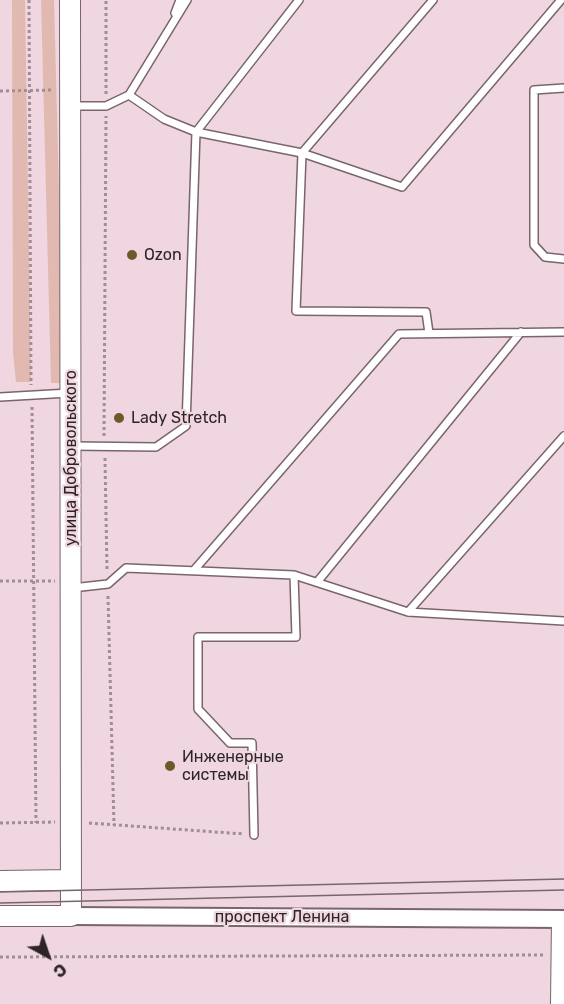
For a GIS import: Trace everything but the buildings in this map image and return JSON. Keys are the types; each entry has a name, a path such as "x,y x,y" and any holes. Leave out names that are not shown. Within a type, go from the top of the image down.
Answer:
{"main road":[{"name":"улица Добровольского","path":"70,0 71,916"},
{"path":"0,881 71,880"},
{"name":"проспект Ленина","path":"0,916 71,916"}],"street":[{"name":"проспект Ленина","path":"71,916 562,919"},
{"path":"558,1004 562,919"}],"lane":[{"path":"171,24 180,0"},
{"path":"70,98 106,106 129,95 187,0"},
{"path":"70,446 156,447 186,426 196,132 299,0"},
{"path":"429,333 426,312 296,311 302,153 433,0"},
{"path":"129,95 164,119 196,132 302,153 402,187 561,0"},
{"path":"564,88 534,90 534,245 544,257 564,259"},
{"path":"318,581 521,332"},
{"path":"195,569 399,334 564,332"},
{"path":"0,397 70,393"},
{"path":"408,612 564,436"},
{"path":"71,584 108,584 126,568 195,569 294,575 408,612 564,621"},
{"path":"254,835 252,743 231,743 198,709 198,637 296,637 294,575"}],"path":[{"path":"29,0 36,823"},
{"path":"106,0 104,446 114,825"},
{"path":"0,91 29,90 70,98"},
{"path":"0,582 33,581 71,584"},
{"path":"0,823 71,822 254,835"},
{"path":"0,957 559,955"}],"shaded area":[{"path":"12,0 25,0 31,382 16,382 13,353"},
{"path":"41,0 54,0 64,383 51,383"}],"tram line":[{"path":"0,892 564,879"},
{"path":"0,903 564,890"}],"place":[{"name":"Ozon","path":"132,255"},
{"name":"Lady Stretch","path":"119,418"},
{"name":"Инженерные системы","path":"170,766"}]}
